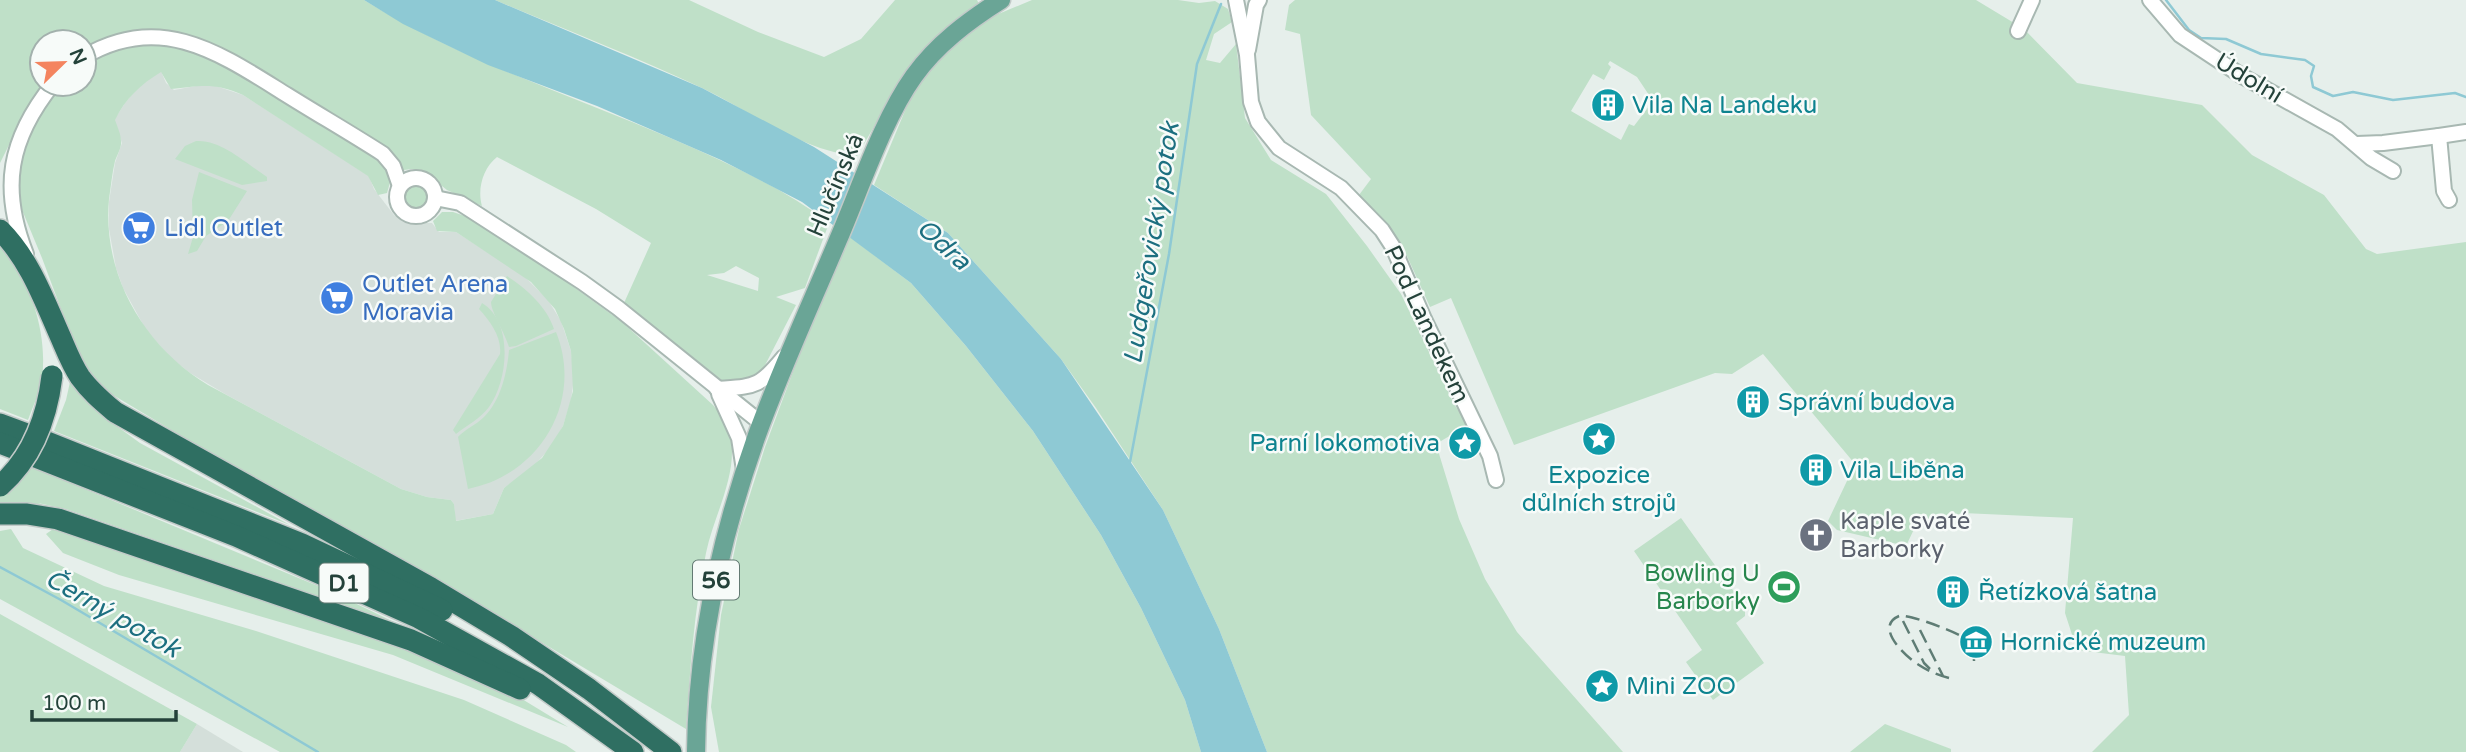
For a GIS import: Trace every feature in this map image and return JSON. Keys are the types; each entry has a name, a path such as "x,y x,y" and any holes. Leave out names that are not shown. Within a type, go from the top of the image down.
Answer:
{"highway":[{"path":"0,230 20,254 35,278 45,302 51,328 52,376 46,415 39,433 25,457 0,486"},
{"name":"D1","path":"45,302 79,376 94,395 115,412 511,636 589,689 635,727"},
{"name":"D1","path":"0,424 24,445 247,540 419,618 538,684 634,752"},
{"name":"D1","path":"24,445 268,530 425,601 547,670 671,752"},
{"path":"0,514 27,514 58,519 411,640 509,683 579,722 621,752"}],"main road":[{"name":"Hlučínská","path":"695,752 700,688 718,569 761,424 899,101 923,64 961,27 1001,0"}],"street":[{"name":"Pod Landekem","path":"1236,0 1247,55 1251,102 1258,122 1279,148 1340,188 1382,230 1393,247 1489,456 1496,480"},
{"name":"Pod Landekem","path":"1247,55 1259,0"},
{"path":"2018,31 2032,0"},
{"name":"Údolní","path":"2150,0 2180,35 2242,76 2337,129 2371,158 2393,171"},
{"path":"98,51 117,42 146,37 182,40 208,49 238,64 383,154 393,166 400,186"},
{"path":"35,278 14,215 12,174 20,137 43,98"},
{"path":"2357,144 2383,144 2466,132"},
{"path":"2439,136 2444,191 2449,200"},
{"path":"408,179 422,179 431,185 435,198 428,212 421,216 410,216 402,211 397,204 396,195 400,186 408,179"},
{"path":"435,198 460,203 561,267 618,308 761,424"},
{"path":"717,389 750,386 766,379 793,347"},
{"path":"717,389 739,438 744,474"}],"shaded area":[{"name":"Outlet Arena Moravia","path":"161,71 166,83 174,90 201,85 216,86 243,95 369,176 374,189 394,215 408,223 432,223 439,232 456,232 524,276 548,300 561,321 571,351 574,378 571,400 563,426 551,447 532,468 504,488 493,514 455,521 454,504 451,500 427,497 401,489 225,394 171,358 146,330 123,288 116,268 109,229 109,202 115,163 122,143 114,120 139,86"},
{"path":"197,724 243,752 180,752"}],"green space":[{"path":"0,0 364,0 477,59 735,167 793,198 829,223 805,288 776,297 796,305 761,373 746,381 724,382 624,303 651,243 596,209 497,157 482,179 482,206 447,190 428,175 412,169 404,170 391,179 387,193 378,195 368,176 243,95 216,87 171,89 161,72 134,93 115,120 121,143 109,199 113,255 120,281 147,329 185,369 208,385 401,489 427,497 451,500 456,521 493,514 504,488 542,458 563,426 573,391 571,351 555,309 531,282 456,232 437,231 433,221 442,212 465,216 538,261 622,322 713,405 729,431 731,462 726,488 709,540 698,597 686,729 481,606 255,480 103,389 80,360 20,205 18,172 24,154 12,139 0,163","holes":["736,266 759,278 758,291 707,275 724,273"]},
{"path":"495,0 689,0 758,32 824,57 861,39 895,0 977,0 979,4 901,80 857,156 836,153 797,139 676,76"},
{"path":"1032,0 1215,1 1228,9 1232,22 1214,34 1206,60 1220,63 1236,44 1245,118 1271,160 1326,194 1401,294 1454,404 1468,425 1436,444 1459,519 1485,579 1517,632 1623,752 1267,752 1219,629 1163,510 1096,408 1061,359 948,233 874,185 912,94 943,54 984,20"},
{"path":"1295,0 1976,0 2024,29 2077,83 2202,105 2252,155 2324,195 2366,249 2377,254 2466,242 2466,752 2092,752 2129,715 2125,656 2077,650 2065,613 2073,518 1963,513 1916,525 1906,546 1837,530 1828,521 1855,464 1763,354 1732,374 1715,373 1514,445 1451,298 1430,307 1402,245 1359,195 1371,179 1311,115 1300,34 1285,30 1289,5","holes":["1610,61 1637,77 1653,101 1634,126 1629,124 1621,140 1571,111 1593,74 1604,80 1611,67 1608,64"]},
{"path":"196,141 205,141 224,148 267,177 267,181 242,185 175,159 185,146"},
{"path":"199,172 247,191 228,221 206,236 197,251 188,254 193,237 192,200"},
{"path":"416,184 425,188 429,197 425,206 416,210 407,206 403,197 407,188"},
{"path":"850,237 911,283 966,346 1033,431 1101,535 1141,608 1185,700 1201,752 719,752 711,707 721,615 739,529 765,447 816,310"},
{"path":"0,245 11,258 28,290 42,343 42,378 28,420 0,409"},
{"path":"507,276 535,299 547,313 554,329 509,347 491,302"},
{"path":"482,303 492,312 499,324 505,352 504,368 489,407 456,434 453,430 500,354 497,335 479,309"},
{"path":"556,332 563,358 564,384 550,431 535,451 516,468 494,481 468,489 458,437 484,417 495,403 505,377 509,350"},
{"path":"70,382 100,414 140,443 290,525 54,431"},
{"path":"27,465 330,591 398,624 66,509 38,503 59,511 0,506 0,496"},
{"path":"1681,518 1745,607 1745,616 1736,623 1764,663 1713,700 1686,662 1702,650 1634,551"},
{"path":"56,527 371,632 504,688 568,727 393,655 119,575 63,553 46,534"},
{"path":"11,529 23,548 104,586 256,631 464,700 566,745 576,752 280,752 0,599 0,531"},
{"path":"0,614 197,724 180,752 0,752"},
{"path":"1885,724 1951,749 1951,752 1850,752"}],"water":[{"name":"Odra","path":"364,0 495,0 702,88 814,147 948,233 1061,359 1163,510 1219,629 1267,752 1201,752 1185,700 1141,608 1101,535 1033,431 966,346 911,283 802,202 721,160 597,106 488,65 403,24"}],"waterway":[{"name":"Ludgeřovický potok","path":"2166,0 2189,30 2201,38 2226,39 2261,54 2305,60 2314,66 2311,76 2313,87 2333,96 2353,92 2393,100 2455,93 2466,97"},
{"name":"Ludgeřovický potok","path":"1130,462 1169,254 1197,64 1221,4"},
{"name":"Černý potok","path":"0,567 61,600 318,752"}],"railway":[{"path":"1949,678 1926,669 1907,656 1891,634 1889,627 1892,621 1904,616 1957,634 1971,643 1974,661"},
{"path":"1903,621 1924,663 1930,669"},
{"path":"1920,630 1943,676"}],"place":[{"name":"Vila Na Landeku","path":"1608,105"},
{"name":"Lidl Outlet","path":"139,228"},
{"name":"Outlet Arena Moravia","path":"337,298"},
{"name":"Správní budova","path":"1753,402"},
{"name":"Expozice důlních strojů","path":"1599,439"},
{"name":"Parní lokomotiva","path":"1465,443"},
{"name":"Vila Liběna","path":"1816,470"},
{"name":"Kaple svaté Barborky","path":"1816,535"},
{"name":"Bowling U Barborky","path":"1784,587"},
{"name":"Řetízková šatna","path":"1953,592"},
{"name":"Hornické muzeum","path":"1976,642"},
{"name":"Mini ZOO","path":"1602,686"}]}
